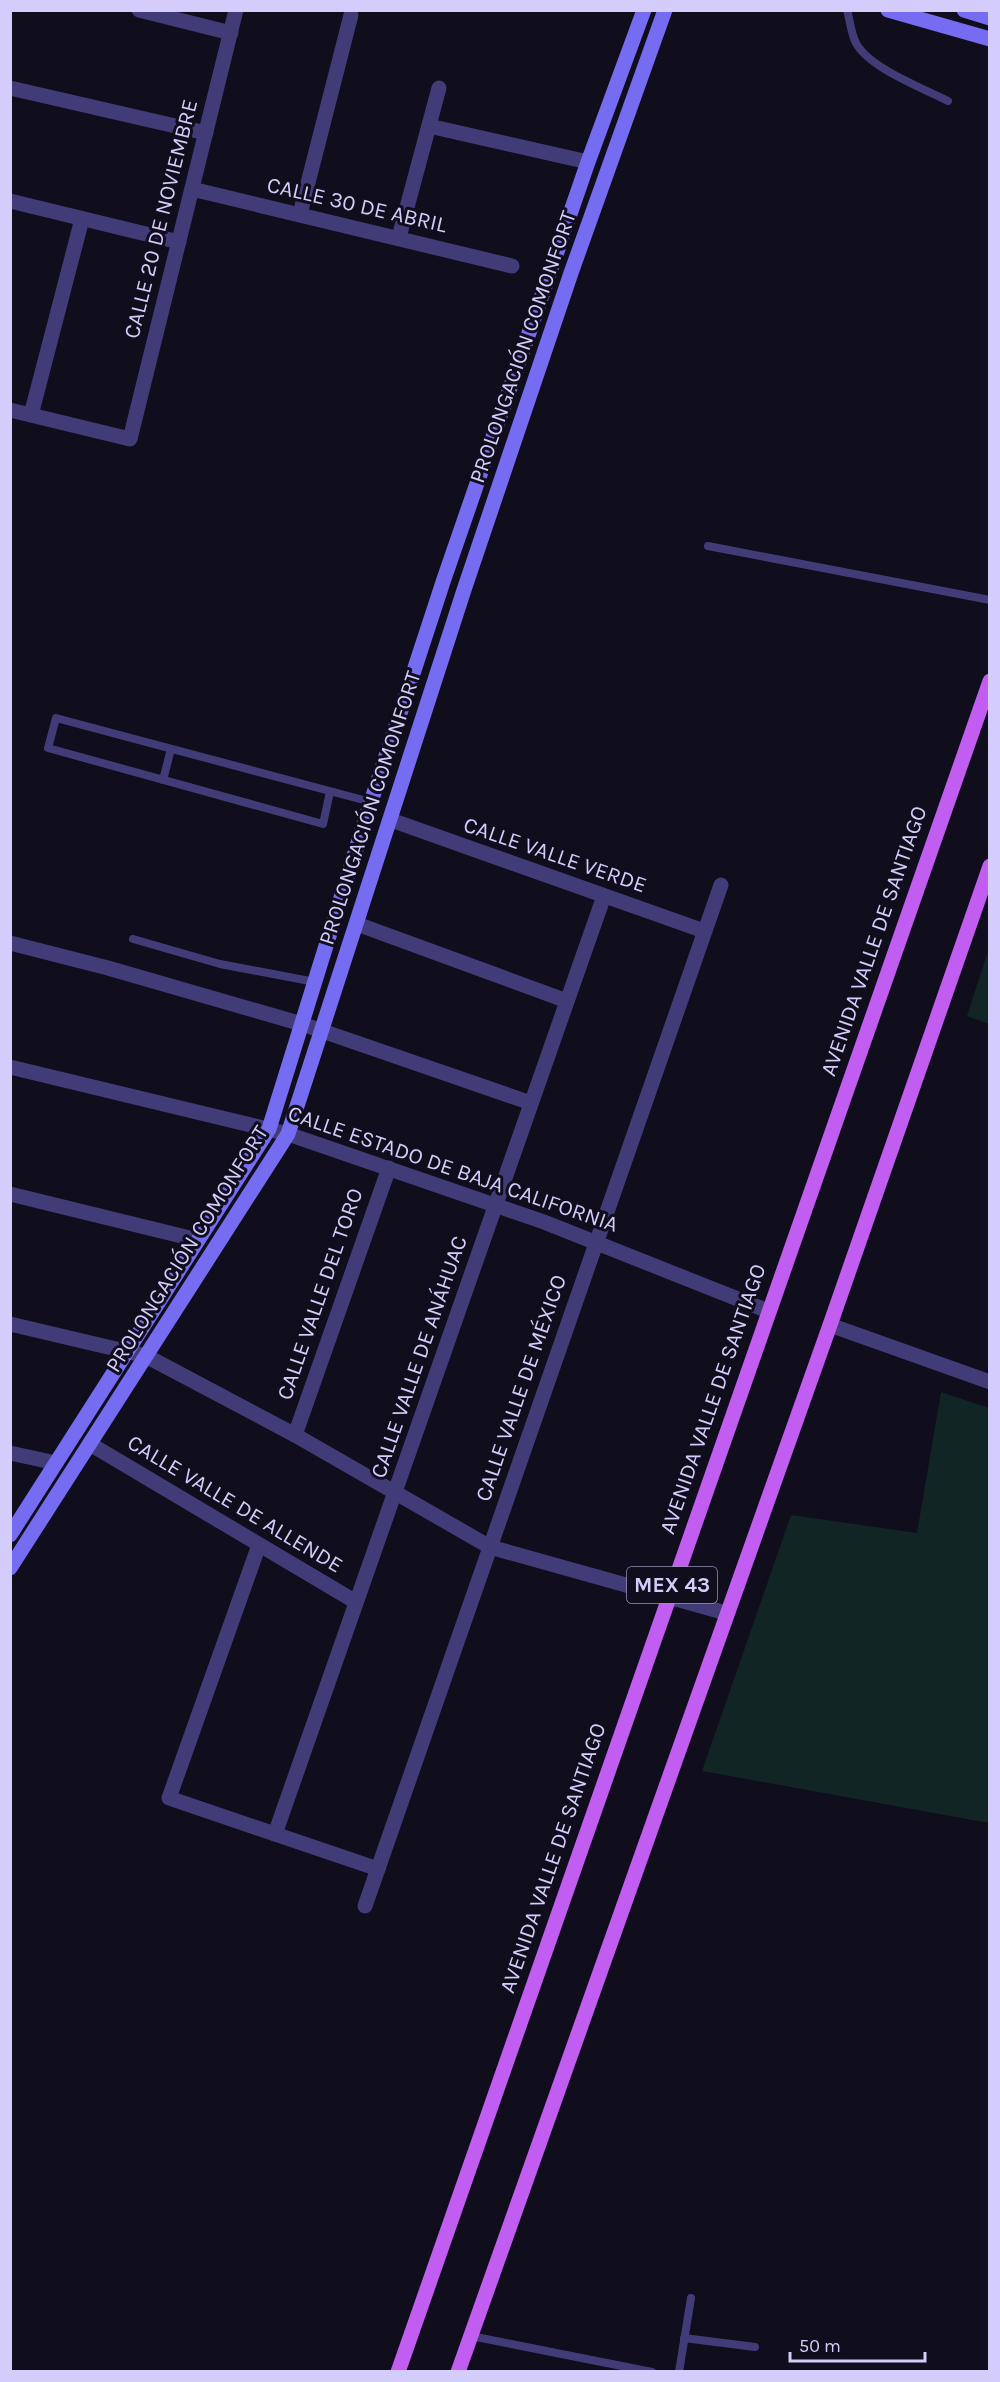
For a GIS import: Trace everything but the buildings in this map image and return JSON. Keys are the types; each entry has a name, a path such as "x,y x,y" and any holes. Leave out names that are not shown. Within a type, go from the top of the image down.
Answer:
{"main road":[{"name":"AVENIDA VALLE DE SANTIAGO","path":"398,2372 990,681"},
{"name":"MEX 43","path":"458,2372 830,1325 990,866"}],"street":[{"path":"139,10 231,33"},
{"name":"CALLE 20 DE NOVIEMBRE","path":"31,415 130,439 236,10"},
{"name":"PROLONGACIÓN COMONFORT","path":"10,1535 269,1129 371,802 444,579 588,162 644,10"},
{"name":"PROLONGACIÓN COMONFORT","path":"10,1568 288,1134 491,510 571,273 665,10"},
{"path":"888,10 990,39"},
{"path":"964,10 986,15"},
{"path":"300,214 351,15"},
{"path":"10,88 206,133"},
{"path":"399,237 439,88"},
{"path":"429,126 588,162"},
{"name":"CALLE 30 DE ABRIL","path":"192,189 512,266"},
{"path":"10,201 179,242"},
{"path":"10,410 31,415 82,219"},
{"name":"CALLE VALLE VERDE","path":"391,820 704,931"},
{"name":"CALLE VALLE DE MÉXICO","path":"365,1906 720,885"},
{"name":"CALLE VALLE DE ANÁHUAC","path":"275,1834 604,896"},
{"path":"357,924 567,1001"},
{"path":"10,943 322,1030 531,1103"},
{"name":"CALLE ESTADO DE BAJA CALIFORNIA","path":"10,1067 288,1134 496,1205 596,1242 768,1311"},
{"name":"CALLE VALLE DEL TORO","path":"294,1435 389,1167"},
{"path":"10,1194 198,1240"},
{"path":"10,1324 146,1356 294,1435 490,1547 726,1613"},
{"path":"830,1325 990,1382"},
{"name":"CALLE VALLE DE ALLENDE","path":"90,1444 356,1602"},
{"path":"10,1453 56,1463"},
{"path":"259,1545 169,1798 378,1869"}],"lane":[{"path":"847,10 856,43 869,58 948,101"},
{"path":"708,546 990,600"},
{"path":"330,792 323,824 48,748 56,718 371,802"},
{"path":"163,780 171,749"},
{"path":"133,939 220,964 315,982"},
{"path":"679,2372 691,2298"},
{"path":"471,2336 652,2372"},
{"path":"684,2338 755,2347"}],"green space":[{"path":"989,948 990,1024 967,1016"},
{"path":"941,1392 989,1408 989,1823 702,1771 791,1515 917,1533"}]}
